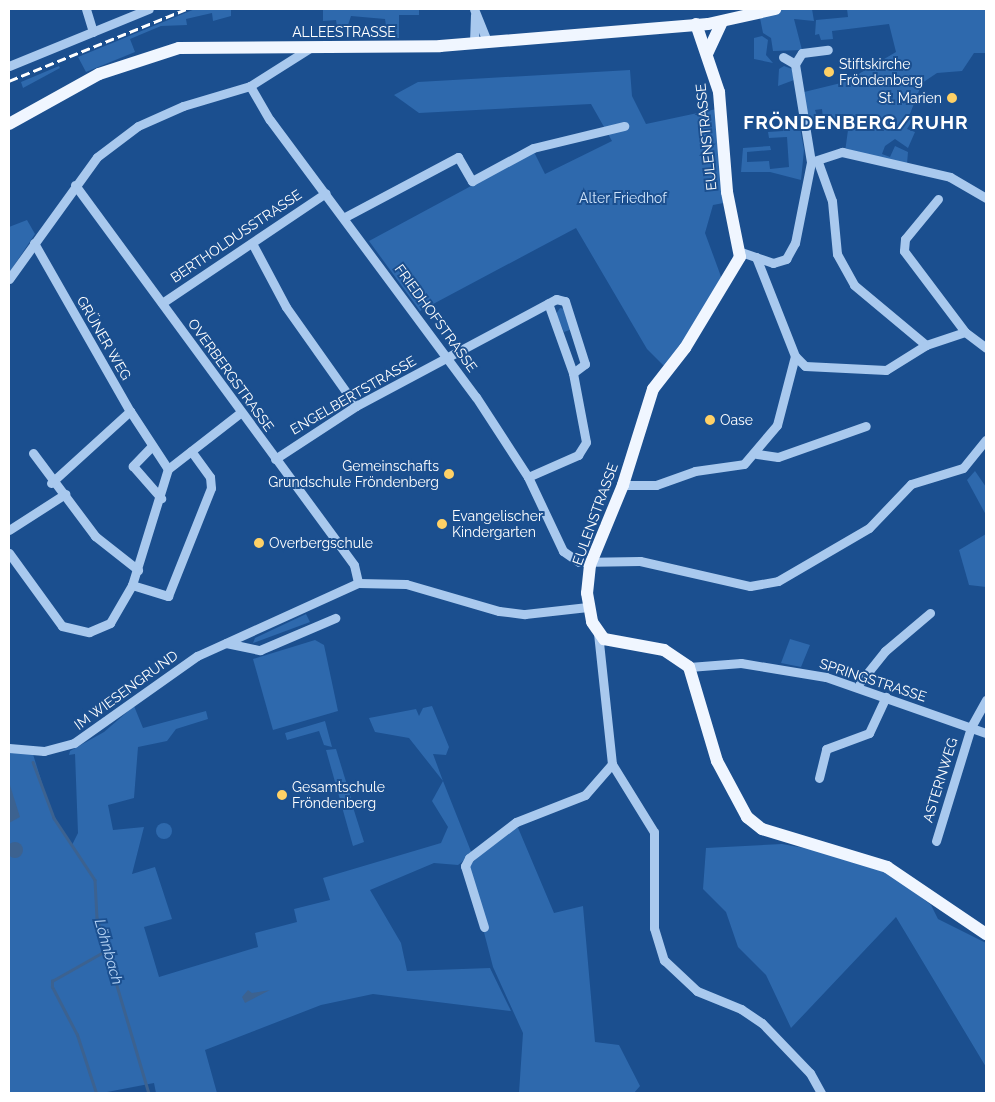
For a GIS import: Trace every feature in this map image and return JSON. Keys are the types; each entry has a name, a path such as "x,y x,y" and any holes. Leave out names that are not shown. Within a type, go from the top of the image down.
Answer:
{"main road":[{"name":"ALLEESTRASSE","path":"9,124 99,74 165,51 224,46 310,48 474,42 722,22 770,9"},
{"path":"707,54 722,22"},
{"name":"EULENSTRASSE","path":"598,633 588,607 590,565 623,485 653,389 685,348 741,252 727,192 719,92 696,24"},
{"path":"598,633 616,643 671,653 689,667 717,762 747,817 782,838 887,867 986,934"}],"street":[{"path":"86,9 93,32"},
{"path":"9,66 149,9"},
{"path":"475,10 487,41"},
{"path":"474,42 475,10"},
{"path":"9,280 96,157 138,126 183,106 250,86 310,48"},
{"path":"828,50 802,53 795,64 815,162 830,192 837,254 844,272 864,296 926,345"},
{"path":"783,57 795,64"},
{"name":"FRIEDHOFSTRASSE","path":"250,86 270,120 345,217 447,357 528,477 563,551 590,565"},
{"path":"345,217 458,156 472,182 533,148 624,126"},
{"path":"815,162 842,152 950,177 986,198"},
{"path":"741,252 782,262 795,243 815,162"},
{"name":"OVERBERGSTRASSE","path":"75,185 240,413 354,565 358,583"},
{"name":"BERTHOLDUSSTRASSE","path":"162,303 326,193"},
{"path":"938,199 905,239 904,252 965,332 986,348"},
{"path":"252,242 286,307 356,406"},
{"name":"GRÜNER WEG","path":"34,243 130,411 168,470"},
{"path":"756,257 794,356 806,366 824,369 886,370 926,345 965,332"},
{"path":"528,477 578,455 585,448 573,373 548,303 565,301 585,364 573,373"},
{"name":"ENGELBERTSTRASSE","path":"275,459 356,406 548,303"},
{"path":"623,485 656,485 695,471 736,467 757,454 778,425 794,356"},
{"path":"51,483 130,411"},
{"path":"9,554 50,615 69,630 89,632 110,623 132,585 138,570 168,470 240,413"},
{"path":"757,454 778,457 866,426"},
{"path":"590,565 628,560 733,584 778,581 869,528 911,484 958,471 986,440"},
{"path":"152,446 133,466 161,498"},
{"path":"132,585 168,596 211,488 210,477 191,451"},
{"path":"33,453 51,483 65,494 95,536 138,570"},
{"path":"9,530 65,494"},
{"path":"358,583 406,584 499,611 525,614 588,607"},
{"name":"IM WIESENGRUND","path":"9,748 44,751 74,743 176,669 226,643 358,583"},
{"path":"857,686 884,651 930,613"},
{"path":"226,643 260,650 335,618"},
{"path":"598,633 612,764 654,832 654,928 664,960 697,991 741,1009 762,1023 810,1073 821,1093"},
{"name":"SPRINGSTRASSE","path":"689,667 740,663 857,686 986,733"},
{"path":"819,778 826,750 869,733 886,697"},
{"name":"ASTERNWEG","path":"936,841 970,727 986,700"},
{"path":"484,927 466,866 469,858 516,822 585,795 612,764"}],"green space":[{"path":"195,9 231,9 231,16 213,21 212,13 186,19 187,25 161,26 130,39 135,52 86,72 78,57"},
{"path":"323,9 419,9 419,15 399,15 399,38 388,38 385,19 351,16 348,25 337,26 336,20 323,21"},
{"path":"775,9 812,9 814,21 794,19 802,50 773,51 771,38 763,33 759,13"},
{"path":"847,9 986,9 986,53 974,53 962,71 937,73 922,83 908,119 912,121 907,129 915,132 908,148 895,139 885,146 882,154 890,157 895,146 908,152 907,164 845,152 848,130 832,125 832,118 823,119 822,109 815,110 820,126 807,127 800,93 845,82 896,52 889,24 832,31 833,39 821,40 819,34 815,35 816,20 848,17"},
{"path":"762,36 768,40 766,55 773,63 754,59 754,38"},
{"path":"59,66 60,68 23,88 21,82"},
{"path":"784,66 792,69 794,80 778,86 779,69"},
{"name":"Alter Friedhof","path":"630,70 632,96 646,124 721,108 729,202 713,205 705,233 723,282 667,369 647,349 576,228 420,311 369,241 534,152 545,174 612,141 591,104 419,113 394,95 418,82"},
{"path":"798,117 804,150 801,180 770,172 741,172 743,148 770,146 771,150 747,152 747,162 769,161 770,169 789,167 787,137 769,138 768,132 783,131 783,120"},
{"path":"27,220 35,234 9,273 9,227"},
{"path":"560,308 565,309 572,329 564,332 556,314"},
{"path":"975,471 986,487 986,515 967,480"},
{"path":"986,534 986,587 969,585 959,550"},
{"path":"306,614 310,622 253,643 255,638"},
{"path":"790,639 810,645 801,667 781,663"},
{"path":"315,640 324,645 338,711 273,730 253,659"},
{"path":"134,706 143,728 206,711 208,719 176,729 167,741 138,747 134,798 108,805 113,830 144,827 132,874 155,867 172,919 144,927 159,977 258,947 255,933 297,922 294,909 330,900 323,878 441,843 448,827 432,801 443,781 472,854 458,865 434,863 370,890 401,943 407,971 490,968 511,1011 373,994 321,1005 205,1050 217,1093 156,1093 154,1083 102,1093 9,1093 9,748 32,751 51,812 72,845 78,833 75,754 69,755 70,751 104,732"},
{"path":"432,706 449,747 446,755 433,754 443,781 409,738 375,732 369,718 416,709 419,716 423,708"},
{"path":"325,721 332,747 324,745 319,731 287,740 285,733"},
{"path":"336,749 351,798 341,803 326,750"},
{"path":"351,801 364,842 353,846 342,807"},
{"path":"161,823 167,823 172,828 170,837 161,839 156,834 156,828"},
{"path":"516,823 554,913 583,906 595,1042 619,1045 640,1086 634,1093 519,1093 523,1033 493,967 467,867"},
{"path":"782,844 826,852 893,875 931,905 938,919 986,943 986,1067 896,917 791,1028 766,975 738,947 726,912 703,889 706,848"}],"shaded area":[{"path":"9,782 20,817 9,823"},
{"path":"12,842 18,842 23,847 21,856 12,858 7,853 7,847"},
{"path":"248,990 252,993 270,990 245,1003 242,997"}],"waterway":[{"name":"Löhnbach","path":"33,762 54,818 95,880 97,918 149,1093"},
{"path":"96,1093 77,1035 52,987 52,981 107,950"}],"railway":[{"path":"9,81 186,9"}],"place":[{"name":"Stiftskirche Fröndenberg","path":"829,72"},
{"name":"St. Marien","path":"952,98"},
{"name":"Oase","path":"710,420"},
{"name":"Gemeinschafts Grundschule Fröndenberg","path":"449,474"},
{"name":"Evangelischer Kindergarten","path":"442,524"},
{"name":"Overbergschule","path":"259,543"},
{"name":"Gesamtschule Fröndenberg","path":"282,795"}],"district":[{"name":"FRÖNDENBERG/RUHR","path":"856,123"}]}
